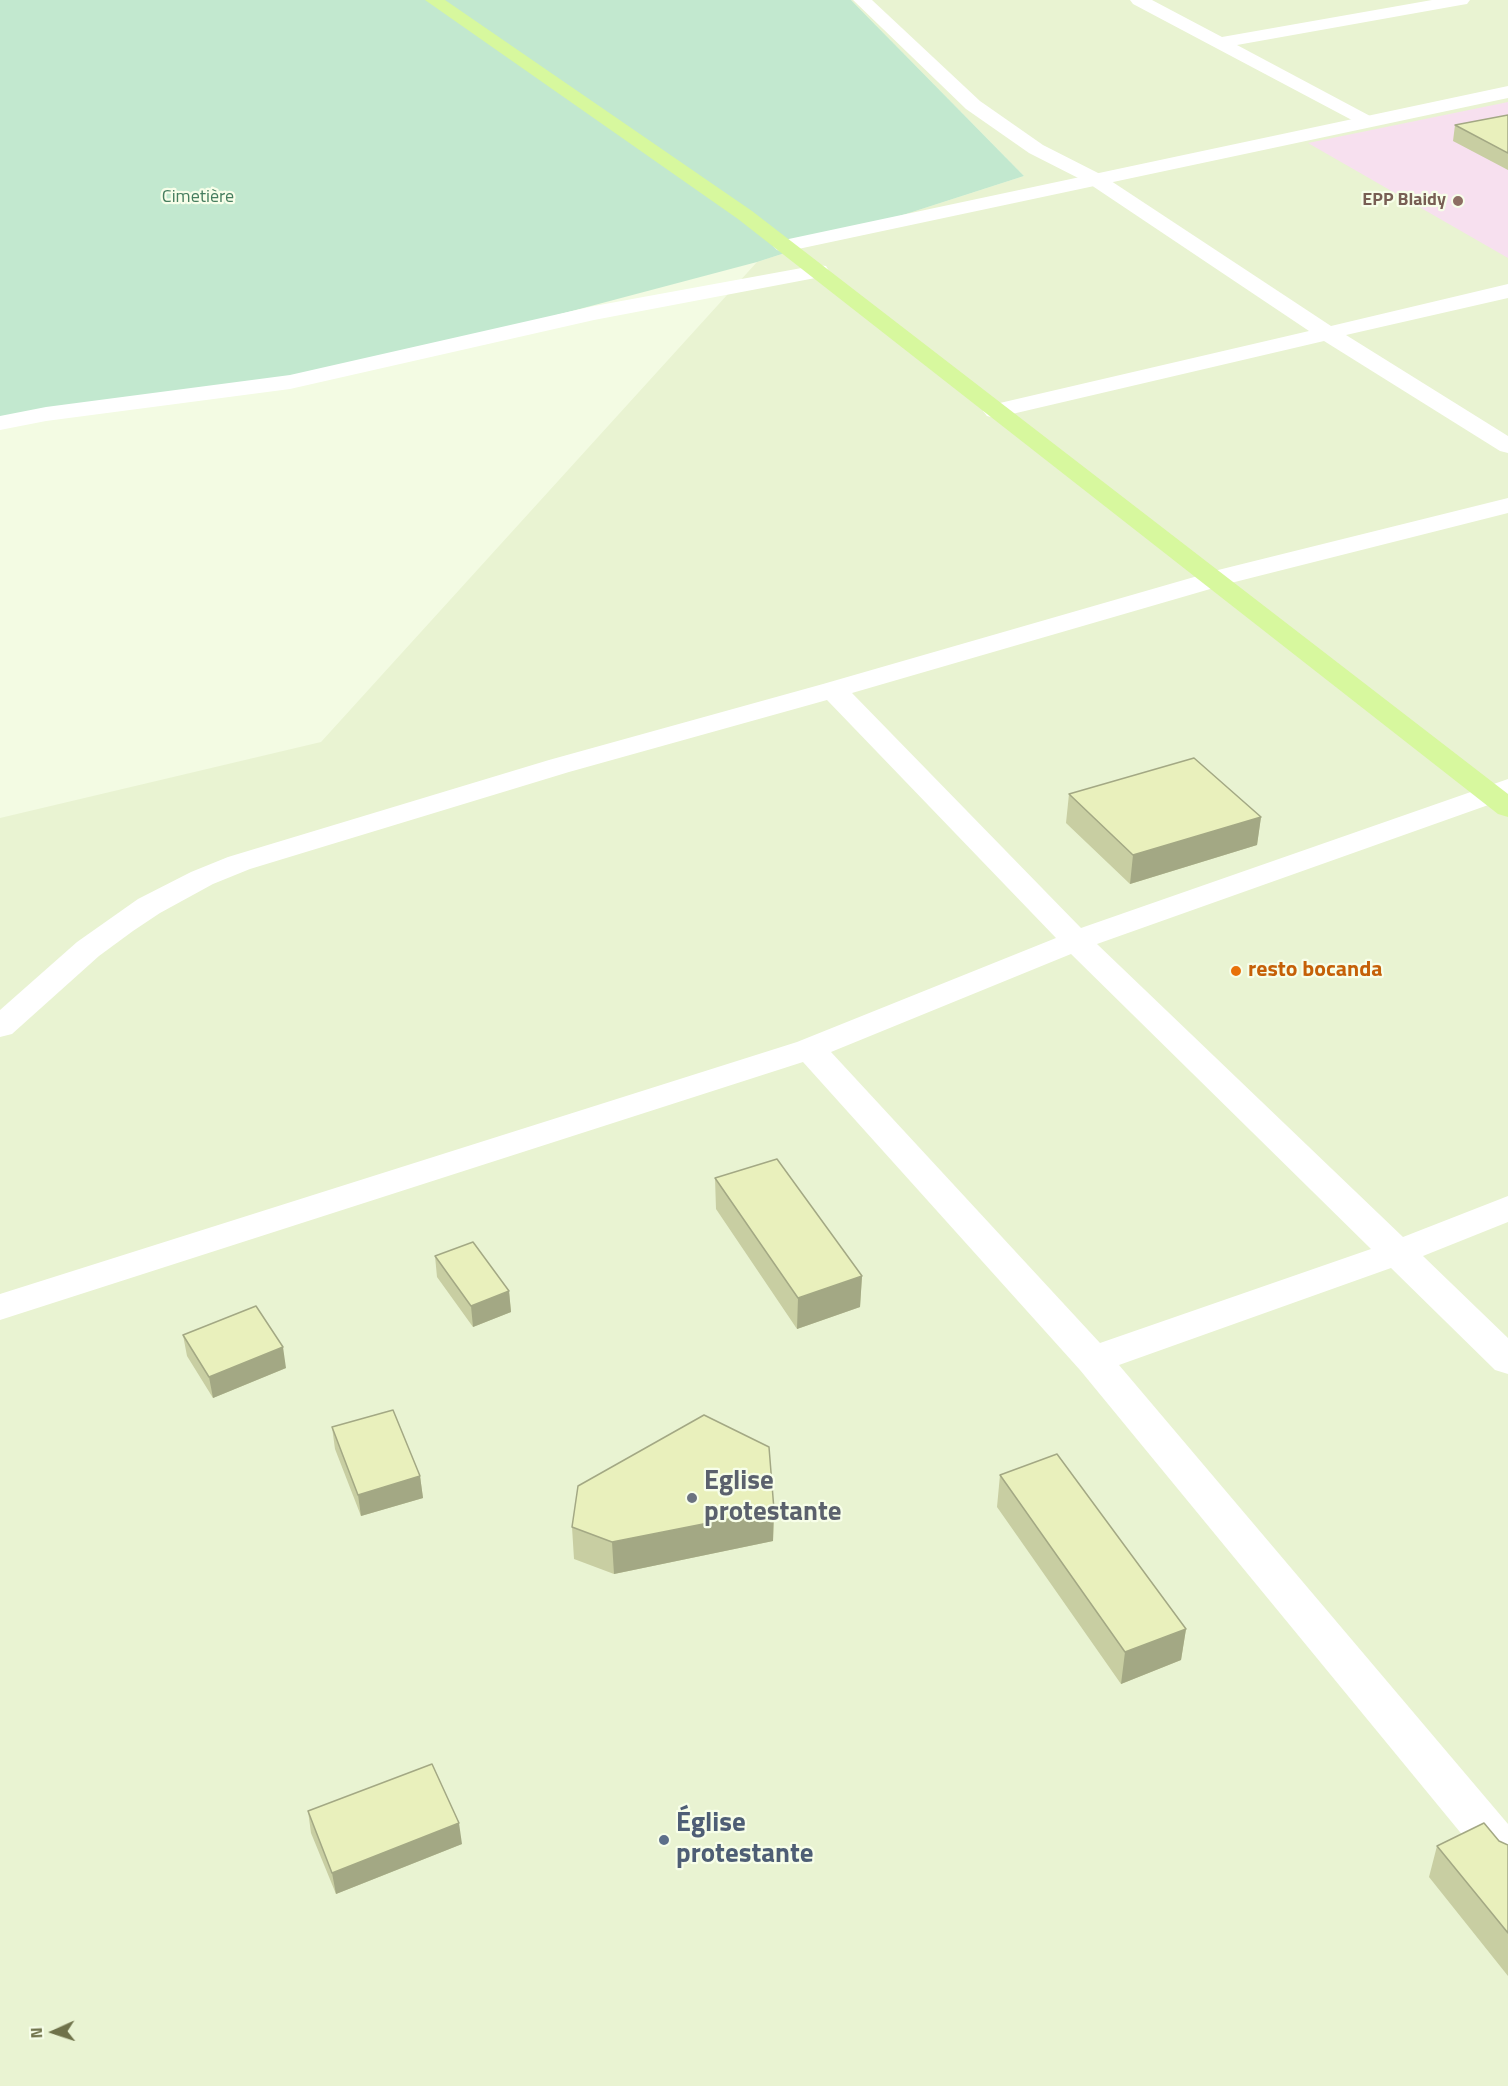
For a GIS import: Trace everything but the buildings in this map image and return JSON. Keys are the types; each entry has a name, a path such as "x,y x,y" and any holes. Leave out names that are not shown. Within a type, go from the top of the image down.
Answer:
{"main road":[{"path":"434,0 745,215 995,411 1502,796"}],"street":[{"path":"862,0 974,105 1036,149 1095,179 1327,333 1508,446"},
{"path":"1139,0 1365,121"},
{"path":"1220,43 1461,0"},
{"path":"784,246 1508,92"},
{"path":"0,423 46,414 290,382 594,313 818,271"},
{"path":"995,411 1504,294"},
{"path":"0,1026 88,949 149,906 202,878 288,847 548,769 833,690 1215,579 1508,505"},
{"path":"833,690 1076,941 1508,1360"},
{"path":"0,1307 808,1049 1076,941 1502,796"},
{"path":"808,1049 1093,1360 1500,1835"},
{"path":"1093,1360 1397,1253 1508,1208"}],"shaded area":[{"path":"851,0 1508,0 1508,2086 0,2086 0,818 321,742 757,262 1024,176"},
{"name":"EPP Blaidy","path":"1508,102 1508,258 1308,143"}],"green space":[{"name":"Cimetière","path":"0,0 851,0 1024,176 757,262 372,364 0,424"}],"place":[{"name":"EPP Blaidy","path":"1458,201"},
{"name":"resto bocanda","path":"1236,971"},
{"name":"Eglise protestante","path":"692,1498"},
{"name":"Église protestante","path":"664,1840"}]}
